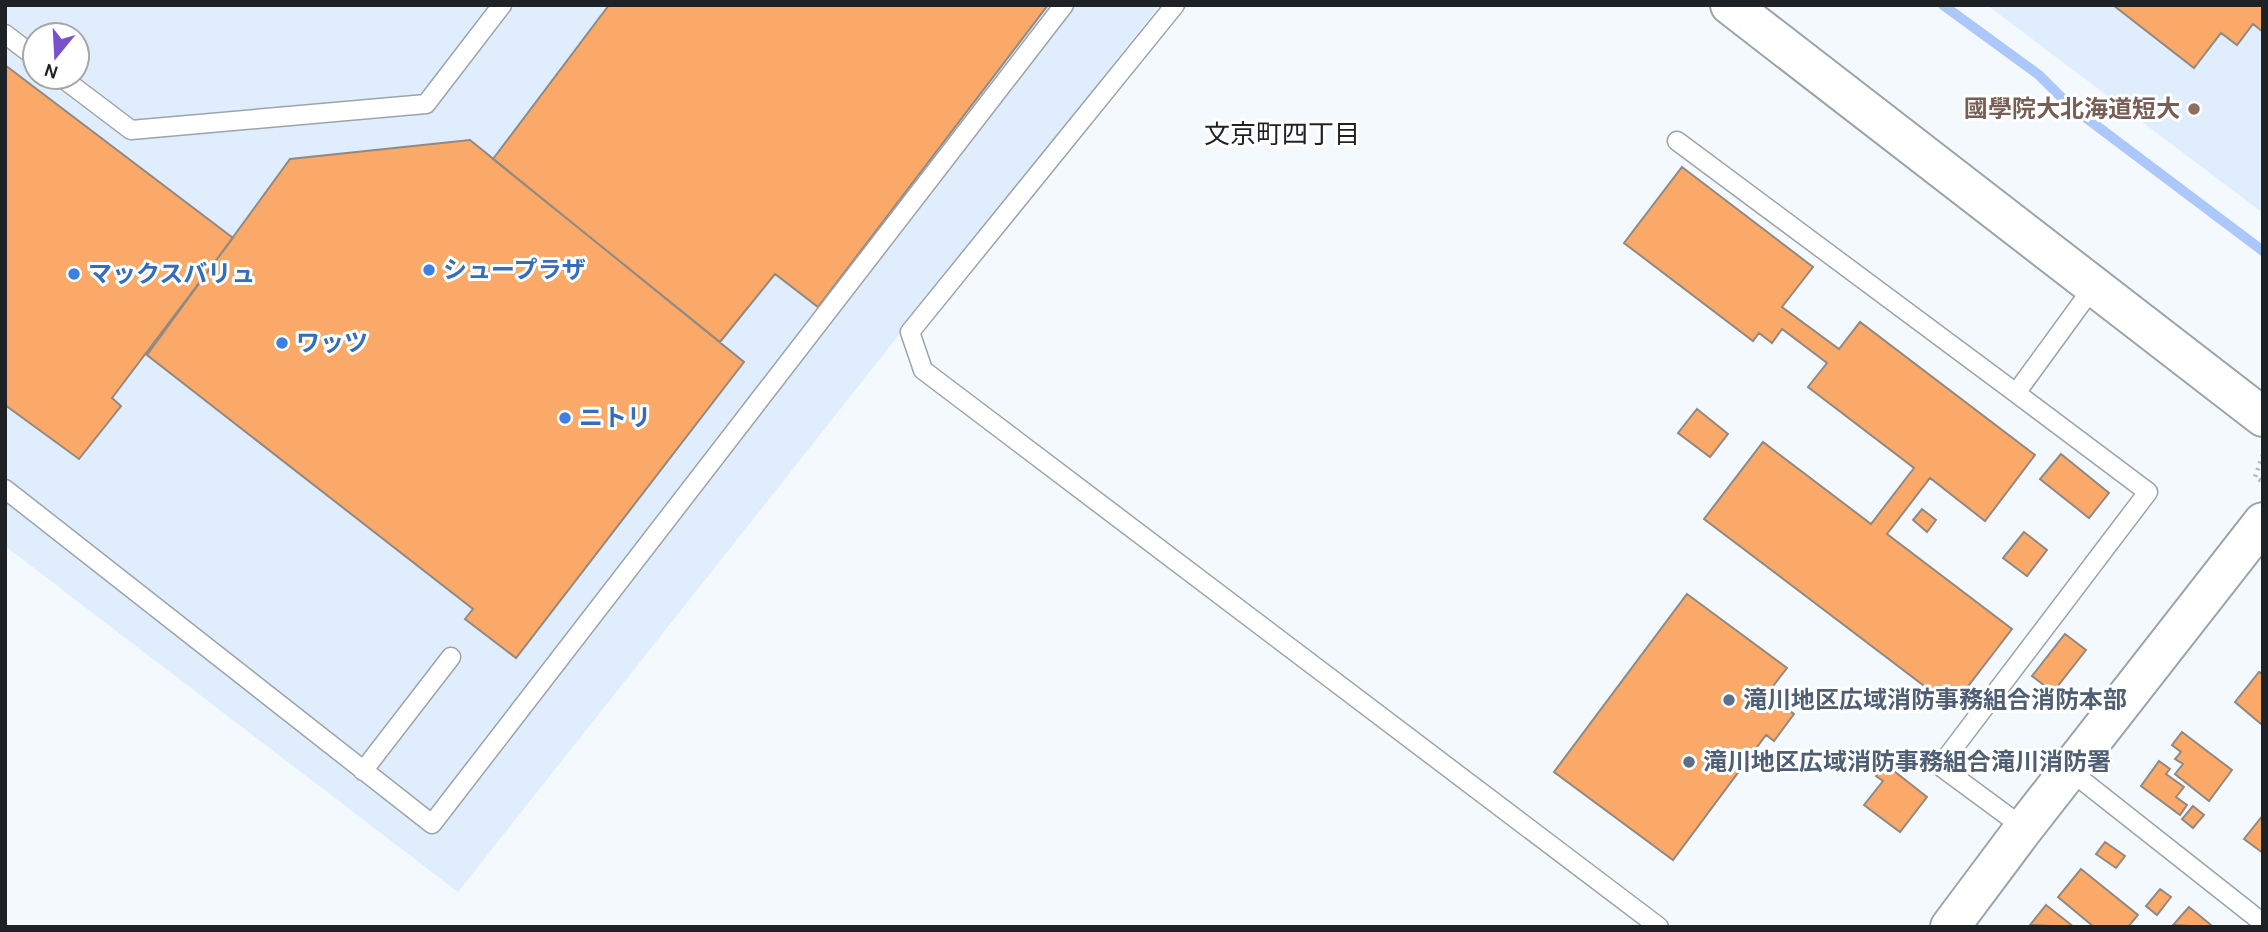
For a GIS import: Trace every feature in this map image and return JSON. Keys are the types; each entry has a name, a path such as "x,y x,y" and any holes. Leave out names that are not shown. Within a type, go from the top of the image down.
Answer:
{"street":[{"path":"1730,5 2263,417"},
{"path":"1950,927 2263,522"}],"lane":[{"path":"79,91 131,130 426,104 502,5"},
{"path":"5,489 432,824 1064,5"},
{"path":"1175,5 909,332 923,370 1659,927"},
{"path":"5,34 21,46"},
{"path":"1677,141 2148,492 1940,765 2024,828"},
{"path":"2016,393 2094,286"},
{"path":"363,771 451,657"},
{"path":"2069,770 2263,923"}],"path":[{"path":"2263,455 2255,477 2263,482"}],"shaded area":[{"path":"5,5 1160,5 458,892 5,546"},
{"name":"國學院大北海道短大","path":"1987,5 2263,5 2263,213"}],"building":[{"path":"609,5 1048,5 818,307 775,274 720,342 493,159"},
{"path":"2113,5 2263,5 2263,32 2253,24 2237,45 2221,33 2194,68"},
{"path":"5,65 21,77 21,91 39,91 233,238 112,398 121,406 79,459 5,405"},
{"path":"470,140 744,362 516,658 465,619 473,609 147,355 290,159"},
{"path":"1682,167 1813,267 1782,307 1839,349 1860,322 2035,455 1985,521 1930,478 1887,534 2012,629 1952,707 1704,519 1763,442 1871,524 1914,468 1808,387 1827,363 1782,329 1772,343 1759,333 1753,341 1624,243"},
{"path":"1697,409 1728,434 1710,457 1678,433"},
{"path":"2061,454 2109,493 2089,518 2040,479"},
{"path":"1922,509 1936,520 1927,532 1913,520"},
{"path":"2024,532 2047,550 2027,576 2003,558"},
{"path":"1687,594 1787,668 1767,694 1794,714 1774,741 1766,735 1673,860 1554,772"},
{"path":"2065,634 2086,650 2053,692 2032,676"},
{"path":"2259,672 2263,674 2261,724 2235,702"},
{"path":"2182,732 2232,770 2209,801 2175,774 2183,764 2175,759 2181,752 2172,745"},
{"path":"2159,761 2170,769 2166,774 2184,787 2176,797 2187,805 2180,815 2141,786"},
{"path":"1885,764 1927,797 1900,832 1864,805 1883,781 1876,776"},
{"path":"2193,806 2204,815 2193,828 2182,819"},
{"path":"2263,815 2263,853 2244,839"},
{"path":"2105,842 2125,856 2116,868 2096,854"},
{"path":"2081,869 2138,915 2128,927 2094,927 2058,897"},
{"path":"2160,889 2171,897 2157,915 2146,906"},
{"path":"2046,905 2074,927 2030,925"},
{"path":"2189,907 2211,925 2210,927 2173,925"}],"waterway":[{"path":"1943,5 2039,75 2069,105 2263,251"}],"place":[{"name":"國學院大北海道短大","path":"2194,109"},
{"name":"シュープラザ","path":"429,270"},
{"name":"マックスバリュ","path":"74,274"},
{"name":"ワッツ","path":"282,343"},
{"name":"ニトリ","path":"565,418"},
{"name":"滝川地区広域消防事務組合消防本部","path":"1729,700"},
{"name":"滝川地区広域消防事務組合滝川消防署","path":"1689,762"}],"district":[{"name":"文京町四丁目","path":"1282,134"}]}
